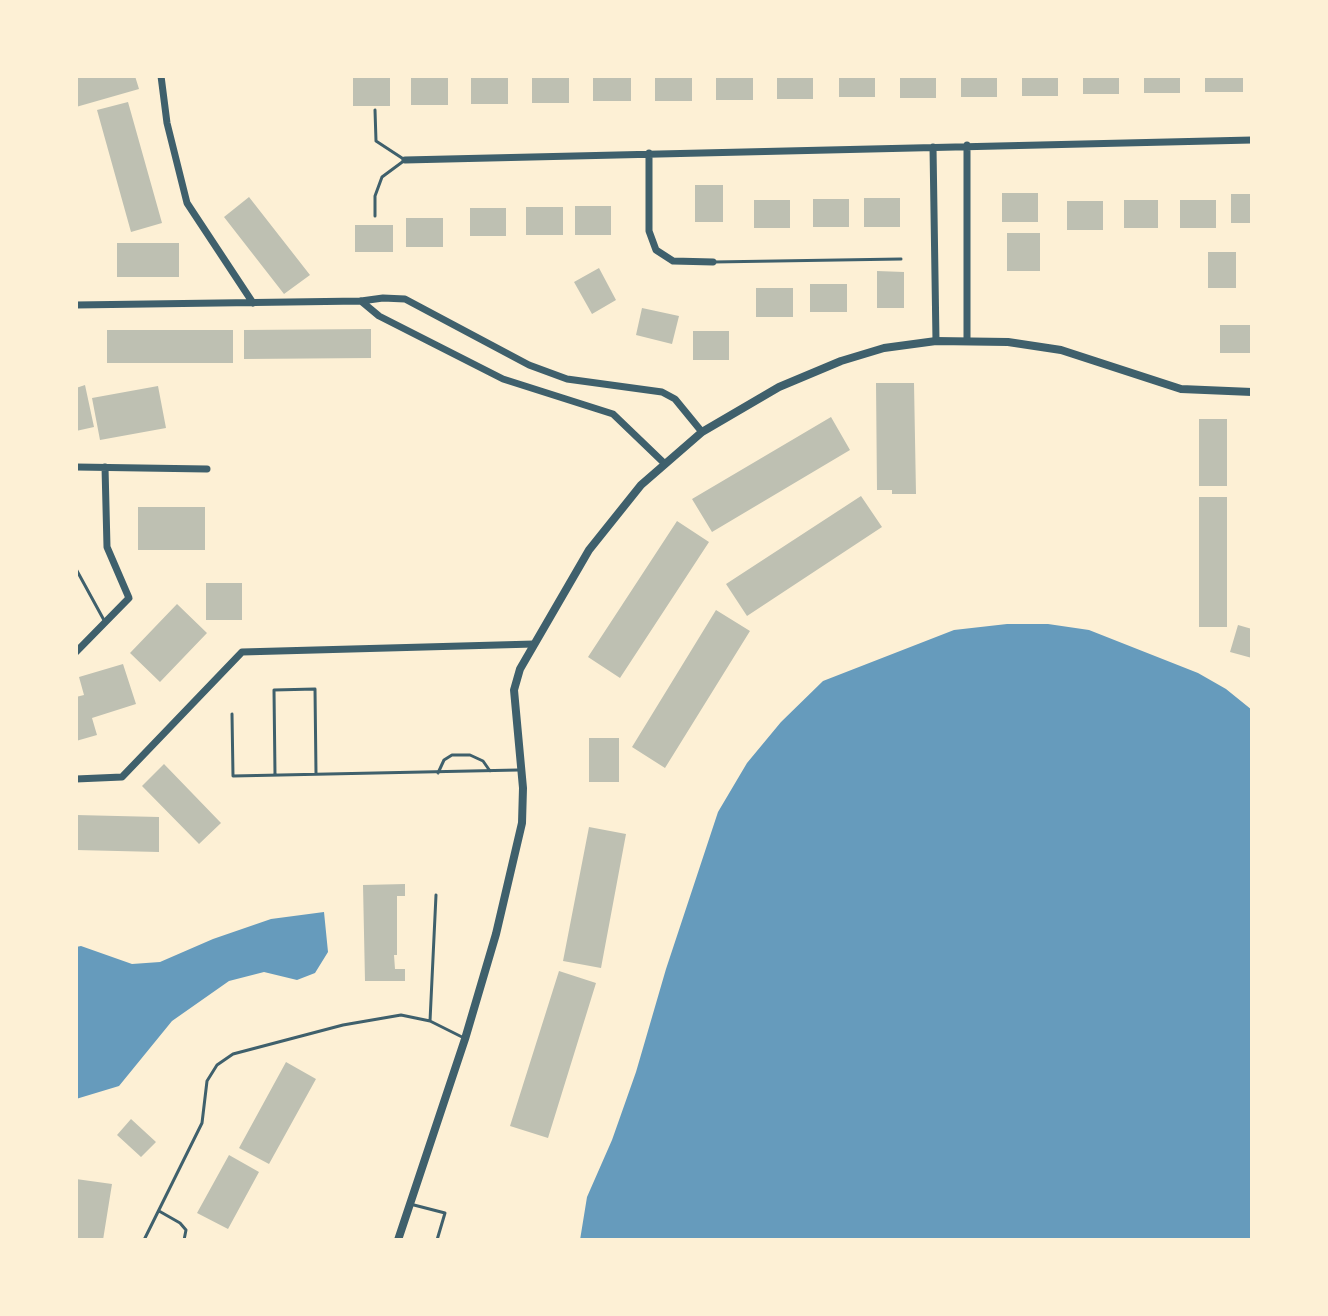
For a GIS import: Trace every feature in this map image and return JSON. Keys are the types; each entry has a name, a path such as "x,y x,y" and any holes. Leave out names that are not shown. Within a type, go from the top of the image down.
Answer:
{"street":[{"path":"161,76 167,123 187,203 253,303"},
{"path":"405,160 1252,140"},
{"path":"967,145 967,341"},
{"path":"933,147 936,341"},
{"path":"649,153 649,231 656,250 673,261 713,262"},
{"path":"76,305 405,299 529,365 567,379 662,392 675,399 702,432"},
{"path":"361,301 379,316 503,379 613,414 664,463"},
{"path":"398,1240 465,1039 496,934 522,823 522,770 514,690 520,669 589,550 641,485 702,432 779,387 841,361 884,348 936,341 1008,342 1061,350 1113,364 1181,389 1252,392"},
{"path":"76,467 207,469"},
{"path":"76,652 129,598 107,547 105,467"},
{"path":"76,779 122,777 242,652 534,644"}],"lane":[{"path":"375,110 376,141 405,160 382,177 375,196 375,216"},
{"path":"713,262 901,259"},
{"path":"76,569 105,622"},
{"path":"275,775 274,690 315,689 316,774"},
{"path":"232,714 233,776 522,770"},
{"path":"438,773 444,760 452,755 470,755 483,761 490,771"},
{"path":"430,1021 436,895"},
{"path":"144,1240 202,1123 207,1081 217,1065 233,1054 343,1025 401,1015 430,1021 465,1039"},
{"path":"410,1204 445,1213 437,1240"},
{"path":"159,1211 180,1223 186,1230 184,1240"}],"water":[{"path":"1007,624 1048,624 1089,630 1198,673 1226,689 1252,710 1252,1240 580,1240 587,1197 612,1140 636,1072 718,812 747,763 781,722 823,681 954,630"},
{"path":"324,912 328,952 315,973 297,980 264,972 229,981 172,1021 119,1086 76,1099 76,947 81,946 132,964 160,962 271,919"}],"building":[{"path":"135,76 139,89 76,107 76,77"},
{"path":"411,76 448,76 448,105 411,105"},
{"path":"471,76 508,76 508,104 471,104"},
{"path":"532,76 569,76 569,103 532,103"},
{"path":"593,76 631,76 631,101 593,101"},
{"path":"655,76 692,76 692,101 655,101"},
{"path":"716,76 753,76 753,100 716,100"},
{"path":"777,76 813,76 813,99 777,99"},
{"path":"839,76 875,76 875,97 839,97"},
{"path":"900,76 936,76 936,98 900,98"},
{"path":"961,76 997,76 997,97 961,97"},
{"path":"1022,76 1058,76 1058,96 1022,96"},
{"path":"1083,76 1119,76 1119,94 1083,94"},
{"path":"1144,76 1180,76 1180,93 1144,93"},
{"path":"1205,76 1243,76 1243,92 1205,92"},
{"path":"353,77 390,77 390,106 353,106"},
{"path":"128,102 162,223 131,232 97,110"},
{"path":"695,185 723,185 723,222 695,222"},
{"path":"1002,193 1038,193 1038,222 1002,222"},
{"path":"1231,194 1252,194 1252,223 1231,223"},
{"path":"249,197 310,275 284,294 224,217"},
{"path":"864,198 900,198 900,227 864,227"},
{"path":"813,199 849,199 849,227 813,227"},
{"path":"754,200 790,200 790,228 754,228"},
{"path":"1124,200 1158,200 1158,228 1124,228"},
{"path":"1180,200 1216,200 1216,228 1180,228"},
{"path":"1067,201 1103,201 1103,230 1067,230"},
{"path":"575,206 611,206 611,235 575,235"},
{"path":"526,207 563,207 563,235 526,235"},
{"path":"470,208 506,208 506,236 470,236"},
{"path":"406,218 443,218 443,247 406,247"},
{"path":"355,225 393,225 393,252 355,252"},
{"path":"1007,233 1040,233 1040,271 1007,271"},
{"path":"117,243 179,243 179,277 117,277"},
{"path":"1208,252 1236,252 1236,288 1208,288"},
{"path":"599,268 616,300 592,314 574,282"},
{"path":"877,271 904,272 904,308 877,308"},
{"path":"810,284 847,284 847,312 810,312"},
{"path":"756,288 793,288 793,317 756,317"},
{"path":"642,308 679,316 672,344 636,335"},
{"path":"1220,325 1252,325 1252,353 1220,353"},
{"path":"371,329 371,358 244,359 244,330"},
{"path":"107,330 233,330 233,363 107,363"},
{"path":"693,331 729,331 729,360 693,360"},
{"path":"876,383 914,383 916,494 892,494 892,490 877,490"},
{"path":"85,385 94,427 76,431 76,388"},
{"path":"158,386 166,428 100,440 92,398"},
{"path":"831,417 850,450 712,532 692,499"},
{"path":"1199,419 1227,419 1227,486 1199,486"},
{"path":"861,496 882,527 747,616 726,584"},
{"path":"1199,497 1227,497 1227,627 1199,627"},
{"path":"138,507 205,507 205,550 138,550"},
{"path":"677,521 709,542 620,678 588,657"},
{"path":"206,583 242,583 242,620 206,620"},
{"path":"177,604 207,633 160,682 130,653"},
{"path":"716,610 750,631 665,768 632,747"},
{"path":"1238,625 1252,629 1252,658 1230,652"},
{"path":"123,664 136,704 92,718 97,735 76,741 76,697 84,695 79,677"},
{"path":"589,738 619,738 619,782 589,782"},
{"path":"164,764 221,823 199,844 142,786"},
{"path":"76,815 159,817 159,852 76,850"},
{"path":"589,827 626,834 601,968 563,961"},
{"path":"405,884 405,896 397,896 397,955 394,955 395,969 405,969 405,981 365,981 363,885"},
{"path":"559,971 596,983 548,1138 510,1126"},
{"path":"286,1062 316,1079 269,1164 239,1148"},
{"path":"131,1119 156,1142 141,1157 117,1135"},
{"path":"229,1155 259,1172 228,1229 197,1213"},
{"path":"76,1179 112,1184 103,1240 76,1240"}]}
